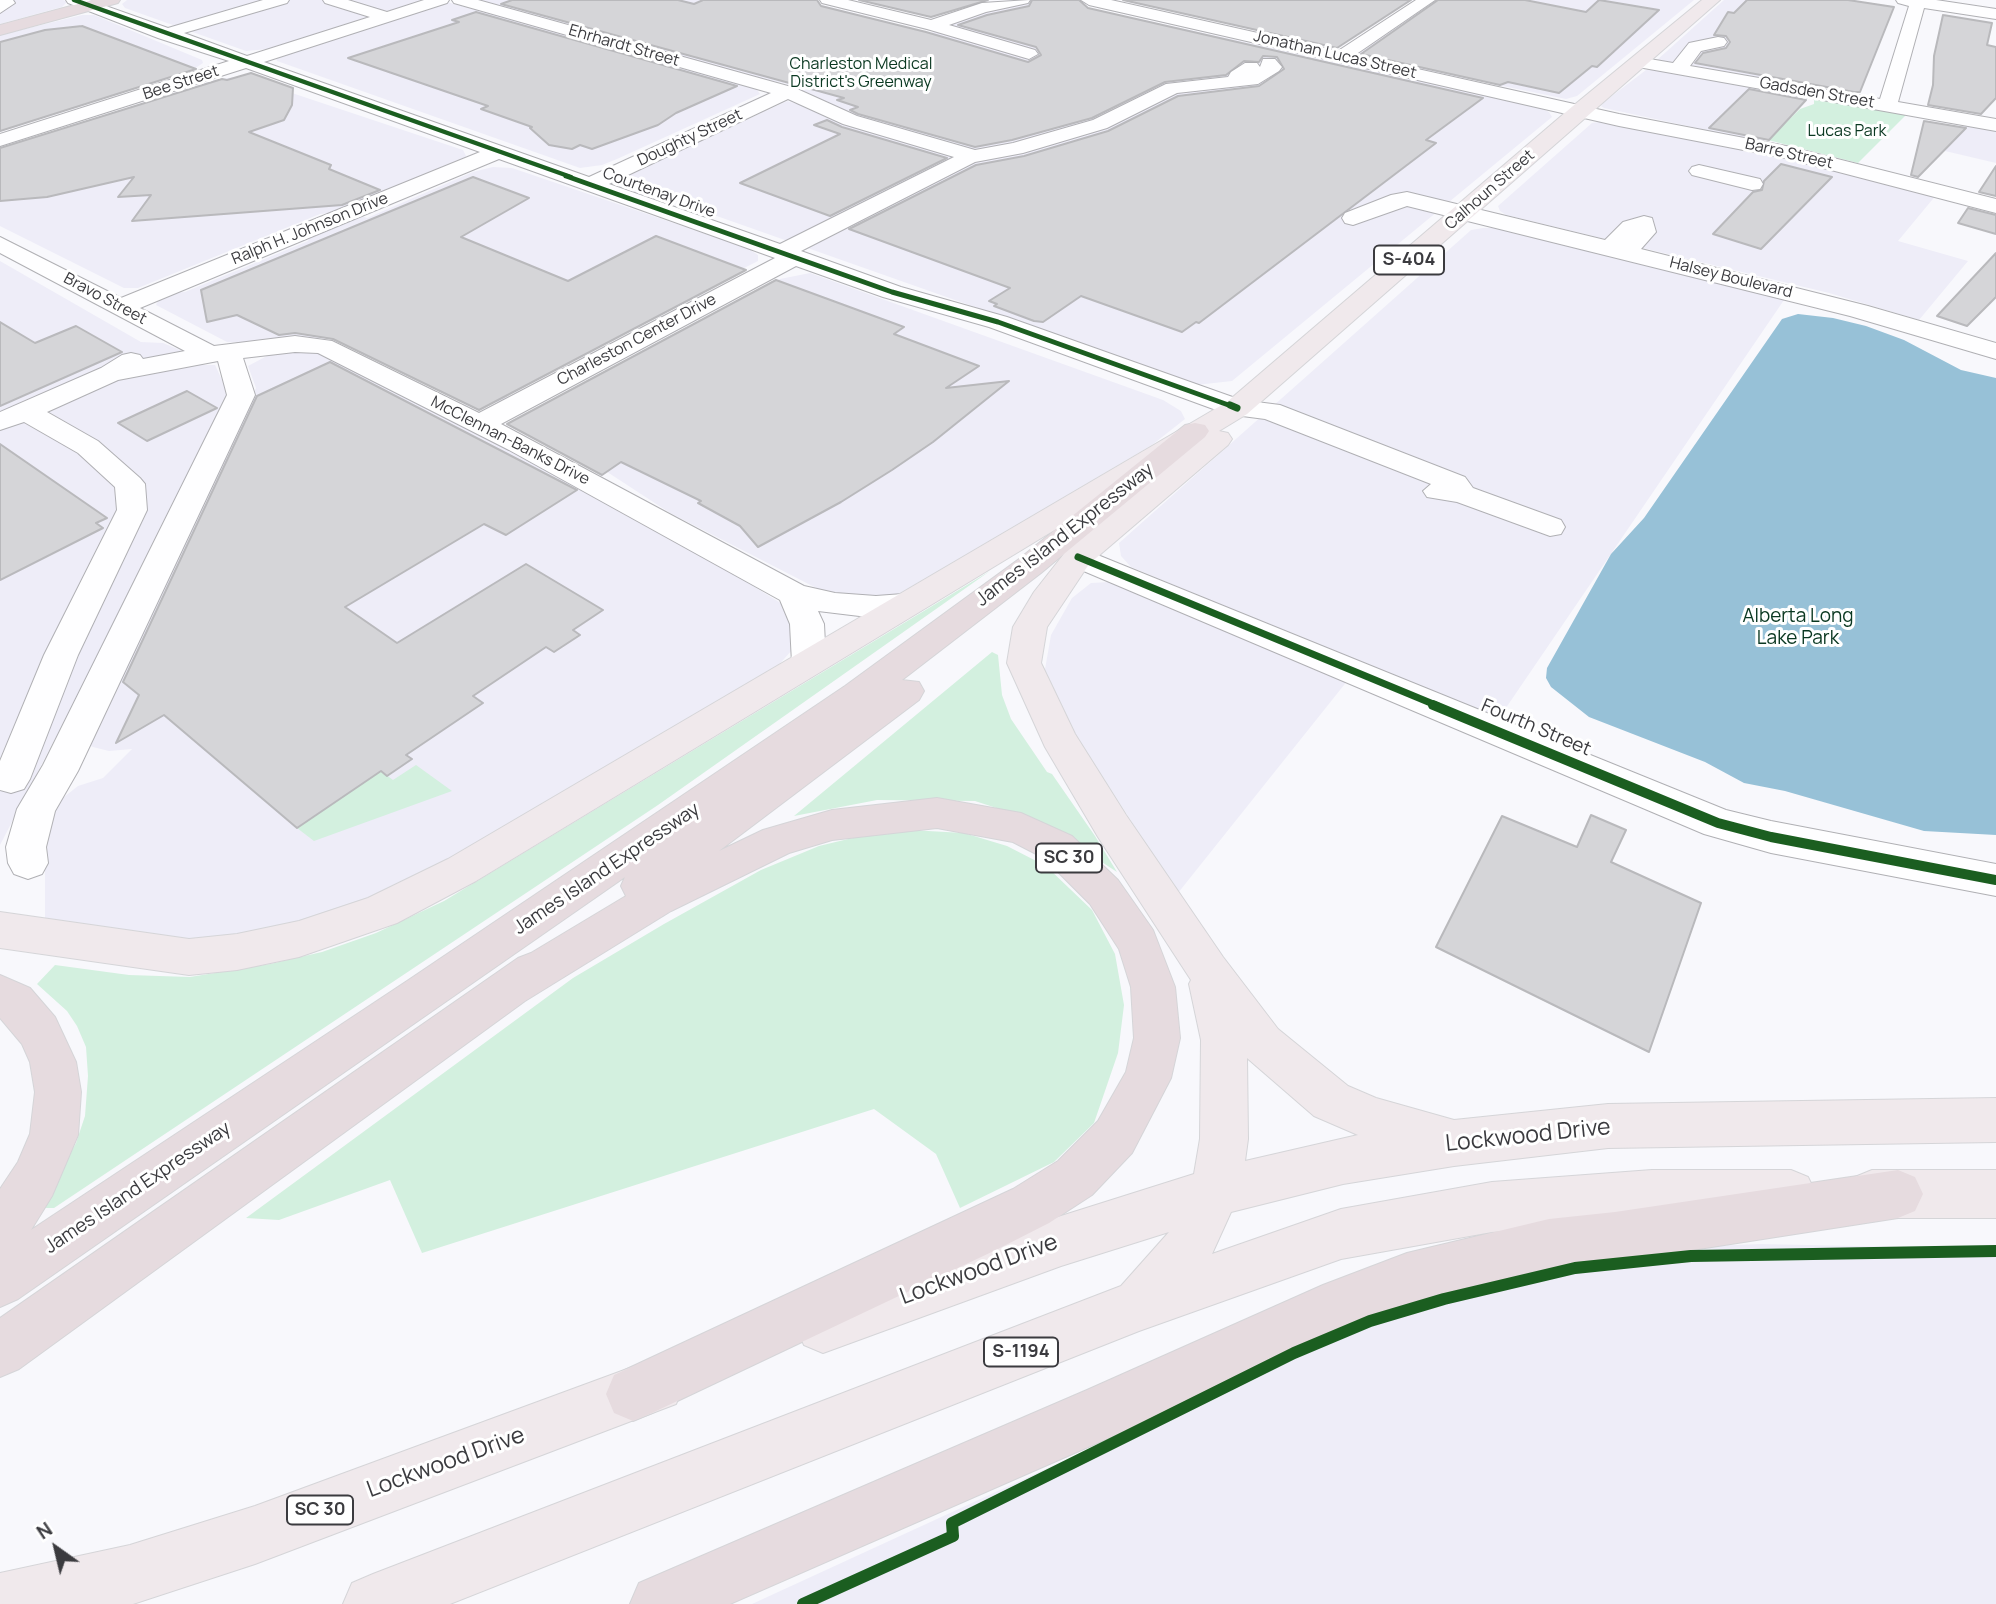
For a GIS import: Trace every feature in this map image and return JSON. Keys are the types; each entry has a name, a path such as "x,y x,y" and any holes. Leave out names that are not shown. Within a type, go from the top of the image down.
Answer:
{"highway":[{"path":"0,30 93,2"},
{"name":"James Island Expressway","path":"0,1350 436,1014 1030,566 1195,432"},
{"name":"James Island Expressway","path":"0,1281 436,1014 514,986 643,884 852,733 1079,557"},
{"name":"SC 30","path":"514,986 656,899 711,871 777,841 832,825 937,813 1021,828 1058,847 1104,892 1138,943 1153,987 1157,1038 1148,1078 1115,1137 1075,1178 1031,1206 872,1295"},
{"path":"0,995 14,1002 38,1031 53,1062 58,1092 54,1135 35,1180 0,1234"},
{"path":"660,1604 1342,1304 1407,1279 1549,1244 1629,1235 1898,1194"}],"main road":[{"name":"Calhoun Street","path":"0,930 189,957 237,952 299,939 382,911 462,870 1237,408 1580,110 1712,0"},
{"name":"Calhoun Street","path":"1237,408 1218,439 1079,557 1046,600 1030,627 1024,663 1058,738 1208,970 1262,1043 1331,1101 1373,1119 1454,1143"},
{"path":"1139,1305 1187,1250 1215,1192 1224,1139 1224,1040 1208,970"},
{"name":"Lockwood Drive","path":"0,1603 130,1576 255,1535 634,1394 872,1295 1061,1241 1215,1192 1343,1161 1454,1143 1608,1126 1996,1120"},
{"name":"S-1194","path":"373,1604 1139,1305 1341,1234 1492,1207 1652,1194 1996,1194"}],"street":[{"path":"164,34 281,0"},
{"path":"331,0 386,18"},
{"name":"Bee Street","path":"0,140 441,0"},
{"name":"Ehrhardt Street","path":"460,0 789,92 850,120 971,156"},
{"path":"828,0 932,25 1029,54"},
{"path":"932,25 982,8 1022,0"},
{"name":"Jonathan Lucas Street","path":"1089,0 1580,110"},
{"path":"1342,56 1427,0"},
{"path":"1887,106 1911,1 1996,14"},
{"name":"Courtenay Drive","path":"93,2 164,34 892,292 998,323 1237,408 1255,423 1387,474 1409,472 1446,493 1462,494 1550,527"},
{"path":"1684,70 1701,50 1718,42"},
{"path":"971,156 988,156 1017,149 1100,124 1173,88 1237,82 1237,76 1256,64 1269,63 1297,46"},
{"path":"642,51 664,50 708,62"},
{"name":"Gadsden Street","path":"1638,62 1996,125"},
{"name":"Doughty Street","path":"591,184 789,92"},
{"name":"Barre Street","path":"1580,110 1726,140 1996,206"},
{"name":"Ralph H. Johnson Drive","path":"120,307 500,151"},
{"name":"Charleston Center Drive","path":"480,424 971,156"},
{"path":"1699,171 1752,184"},
{"name":"Halsey Boulevard","path":"1353,218 1407,199 1619,249 1859,311 1987,348"},
{"name":"Bravo Street","path":"0,244 164,330 220,353"},
{"path":"1987,348 1996,327"},
{"path":"13,416 110,374 144,352 164,330"},
{"name":"McClennan-Banks Drive","path":"110,374 220,353 295,344 323,346 480,424 794,593 835,604 876,607 904,605"},
{"path":"28,863 26,848 36,809 59,771 241,395 220,353"},
{"path":"11,779 39,715 61,654 132,510 130,484 88,447 13,416"},
{"name":"Fourth Street","path":"1079,557 1718,823 1771,837 1996,880"},
{"path":"794,593 807,624 809,663"}],"shaded area":[{"path":"0,0 67,2 62,7 0,24"},
{"path":"127,0 324,0 374,17 268,49 246,51 125,8 122,4"},
{"path":"342,0 431,0 386,13"},
{"path":"476,0 802,0 931,33 973,15 1011,6 1040,2 1075,5 1534,105 1549,112 1552,117 1232,381 1196,385 626,184 621,178 787,101 808,107 825,117 961,156 834,107 786,84"},
{"path":"1434,0 1694,0 1577,96 1566,99 1372,59 1359,53 1358,50"},
{"path":"1724,0 1819,0 1772,82 1657,60"},
{"path":"447,2 755,87 760,94 617,159 602,165 580,168 277,61 276,58 283,55"},
{"path":"82,15 94,15 202,60 203,63 191,71 0,132 0,35"},
{"path":"1646,70 1804,96 1762,142 1601,106"},
{"path":"241,76 463,150 466,156 464,160 339,212 320,214 138,288 124,288 0,226 0,148 215,80"},
{"path":"1606,121 1772,153 1937,194 1898,241 1968,261 1919,320 1829,293 1506,215 1500,211 1498,206 1592,123"},
{"path":"1963,124 1996,130 1996,163 1945,151"},
{"path":"493,167 512,168 747,248 758,255 758,261 648,316 509,392 506,400 473,404 459,401 429,386 425,374 329,339 302,337 252,343 227,342 156,305 159,298 169,293 185,292 308,241 313,233 359,215 367,218 473,172"},
{"path":"1502,228 1784,300 1497,721 1131,567 1121,556 1119,543 1471,230"},
{"path":"0,261 141,342 163,343 180,350 197,365 215,365 231,399 0,845"},
{"path":"810,273 1163,400 1181,411 1185,419 1152,445 894,597 830,595 670,513 595,464 588,381 780,279"},
{"path":"314,351 463,425 711,560 787,607 792,612 793,649 775,669 416,882 281,930 183,942 45,921 45,834 59,801 78,786 103,778 132,749 109,751 93,747 85,743 83,732 256,388 248,366 267,356 283,352"},
{"path":"1109,582 1348,680 1178,893 1067,722 1044,675 1051,635 1072,598 1091,583"},
{"path":"1761,1244 1996,1249 1996,1604 752,1604 1087,1450 1335,1324 1506,1272 1683,1247"}],"green space":[{"name":"Lucas Park","path":"1814,98 1906,115 1858,163 1768,140 1800,109 1814,104"},
{"path":"990,571 658,805 54,1208 42,1208 76,1143 85,1116 88,1076 86,1047 77,1026 67,1011 37,984 55,965 129,975 190,977 270,964 322,952 376,933 444,901"},
{"path":"992,652 998,655 1002,695 1011,719 1095,836 1117,872 1042,823 975,801 877,800 794,816"},
{"path":"416,765 452,791 314,841 297,828 381,771 393,780"},
{"path":"910,830 964,833 1007,846 1046,866 1092,910 1115,954 1124,1005 1118,1053 1094,1123 1054,1162 960,1208 936,1154 874,1109 422,1253 390,1180 279,1220 246,1218 573,978 664,924 761,870 819,846 869,834"}],"water":[{"name":"Alberta Long Lake Park","path":"1798,314 1833,318 1866,326 1904,340 1961,370 1996,378 1996,835 1924,831 1785,791 1744,783 1705,762 1589,717 1551,687 1546,678 1547,668 1611,554 1644,518 1782,319"}],"building":[{"path":"512,0 678,0 694,4 703,0 817,0 821,6 926,32 1028,62 1041,55 1036,47 958,25 987,15 1029,6 1032,0 1079,0 1088,8 1483,98 1426,140 1436,143 1199,323 1196,322 1182,332 1081,296 1043,322 994,306 997,304 989,301 1010,288 849,229 976,165 1024,156 1108,131 1178,96 1259,86 1284,69 1277,57 1263,56 1259,62 1244,61 1226,75 1165,82 1092,118 1012,140 975,147 858,114 850,110 858,107 837,100 844,98 501,4"},
{"path":"859,0 988,0 931,17"},
{"path":"1123,0 1411,0 1337,48"},
{"path":"1438,0 1525,0 1586,12 1599,0 1659,10 1597,67 1592,66 1559,93 1508,82 1500,85 1361,54"},
{"path":"1747,0 1848,0 1894,7 1860,92 1854,92 1695,63 1703,53 1726,48 1730,42 1726,36 1714,35 1728,12 1734,13"},
{"path":"476,12 737,86 676,113 658,125 592,149 580,145 572,149 549,145 530,128 532,127 481,109 488,106 348,58 459,22 452,20"},
{"path":"1943,15 1992,23 1987,45 1996,47 1996,98 1981,114 1928,105 1933,85 1934,56"},
{"path":"82,26 196,69 0,131 0,42 45,30"},
{"path":"251,73 293,88 292,105 284,120 249,132 331,165 329,169 380,190 342,205 132,221 151,195 118,197 134,177 47,197 0,201 0,148 222,79"},
{"path":"1749,89 1806,100 1769,140 1709,128"},
{"path":"827,120 842,127 947,158 830,216 740,183 840,134 814,125"},
{"path":"1924,121 1966,128 1918,177 1911,175"},
{"path":"1781,164 1832,177 1761,249 1713,234 1753,192 1762,190 1764,181"},
{"path":"1996,166 1996,196 1979,192"},
{"path":"473,177 529,198 461,237 568,281 656,236 746,270 479,410 333,339 295,333 279,335 237,315 207,322 201,290"},
{"path":"1968,208 1996,215 1996,234 1958,223"},
{"path":"1996,253 1996,297 1967,326 1937,316"},
{"path":"776,280 904,327 894,334 979,366 946,388 1009,381 933,442 892,470 841,502 758,547 740,526 698,503 701,501 621,462 602,475 507,424"},
{"path":"0,322 35,343 76,326 122,352 0,406"},
{"path":"330,362 577,490 506,535 484,524 345,607 397,643 526,564 603,610 573,630 580,635 554,652 546,647 473,696 483,703 406,755 412,759 387,776 381,771 297,828 164,715 116,743 139,695 123,682 257,396"},
{"path":"187,391 217,408 147,441 118,423"},
{"path":"0,444 107,518 96,523 103,528 0,580"},
{"path":"1591,815 1626,830 1611,862 1701,903 1649,1052 1436,947 1502,816 1577,847"}],"cycle path":[{"path":"74,0 892,292 998,322 1237,408"},
{"path":"1078,557 1718,823 1771,837 1996,880"},
{"path":"803,1604 953,1536 952,1523 1294,1353 1370,1321 1444,1299 1575,1268 1691,1256 1996,1251"}],"park label":[{"name":"Charleston Medical District's Greenway","path":"861,74"}]}
